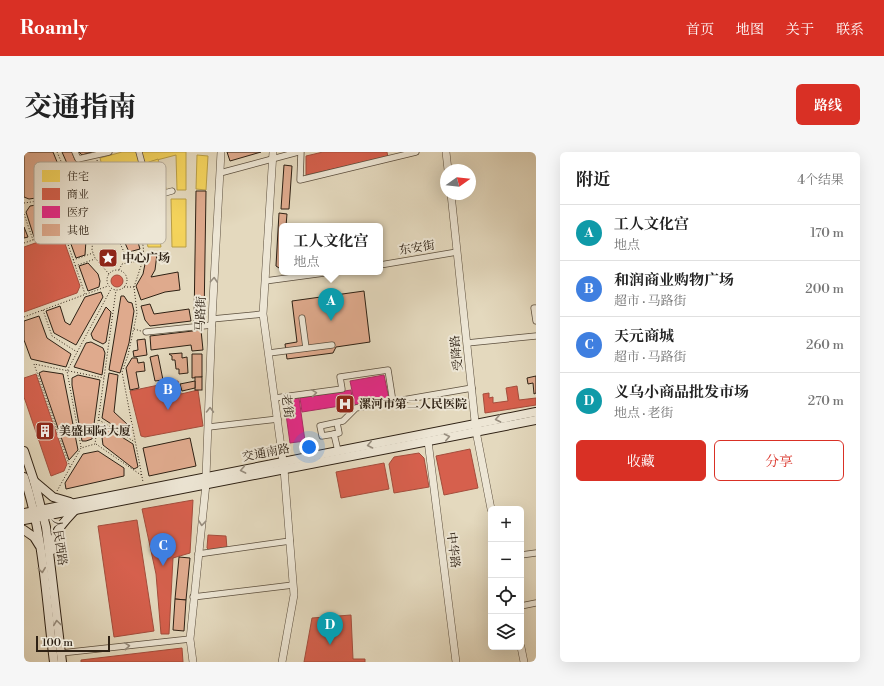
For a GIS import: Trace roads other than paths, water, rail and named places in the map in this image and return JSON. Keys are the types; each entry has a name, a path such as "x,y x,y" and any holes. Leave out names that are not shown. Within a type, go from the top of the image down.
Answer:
{"main road":[{"name":"交通南路","path":"24,513 39,513 284,465 428,440 536,412"},
{"name":"交通南路","path":"284,465 338,451 475,427 536,420"},
{"name":"人民西路","path":"24,451 28,480 39,513 50,564 62,662"},
{"path":"24,500 28,480 53,497 76,506 60,526 53,539 50,564"},
{"name":"交通南路","path":"24,520 39,513"},
{"name":"人民西路","path":"39,513 40,546 54,662"},
{"path":"24,530 34,537 40,546"}],"street":[{"path":"75,152 78,159 109,152"},
{"path":"139,152 142,162"},
{"name":"马路街","path":"193,662 190,639 206,481 220,152"},
{"path":"220,173 273,155 298,152"},
{"path":"301,152 300,180 392,155 416,152"},
{"path":"446,152 447,164"},
{"name":"老街","path":"273,155 263,314 284,465 294,595 282,662"},
{"path":"166,193 172,191"},
{"name":"受降路","path":"451,200 475,427 491,506"},
{"name":"东安街","path":"383,264 457,252"},
{"path":"265,281 310,275"},
{"path":"536,308 534,308 536,321"},
{"path":"146,332 263,314"},
{"path":"302,318 306,348"},
{"path":"467,343 536,336"},
{"path":"269,353 332,345"},
{"path":"275,398 342,390 340,377 388,370 393,402"},
{"path":"337,423 339,433 322,436 320,426 343,421 356,408 472,388"},
{"path":"209,428 278,419"},
{"path":"334,434 338,451"},
{"name":"中华路","path":"428,440 456,662"},
{"path":"198,554 290,541"},
{"path":"524,554 536,552"},
{"path":"194,597 293,585"},
{"path":"524,605 536,603"},
{"path":"61,653 190,639"},
{"path":"522,650 524,662"}],"place":[{"name":"中心广场","path":"108,258"},
{"name":"工人文化宫","path":"331,321"},
{"name":"漯河市第二人民医院","path":"345,404"},
{"name":"和润商业购物广场","path":"168,410"},
{"name":"美盛国际大厦","path":"45,431"},
{"name":"天元商城","path":"163,566"},
{"name":"义乌小商品批发市场","path":"330,645"}]}
